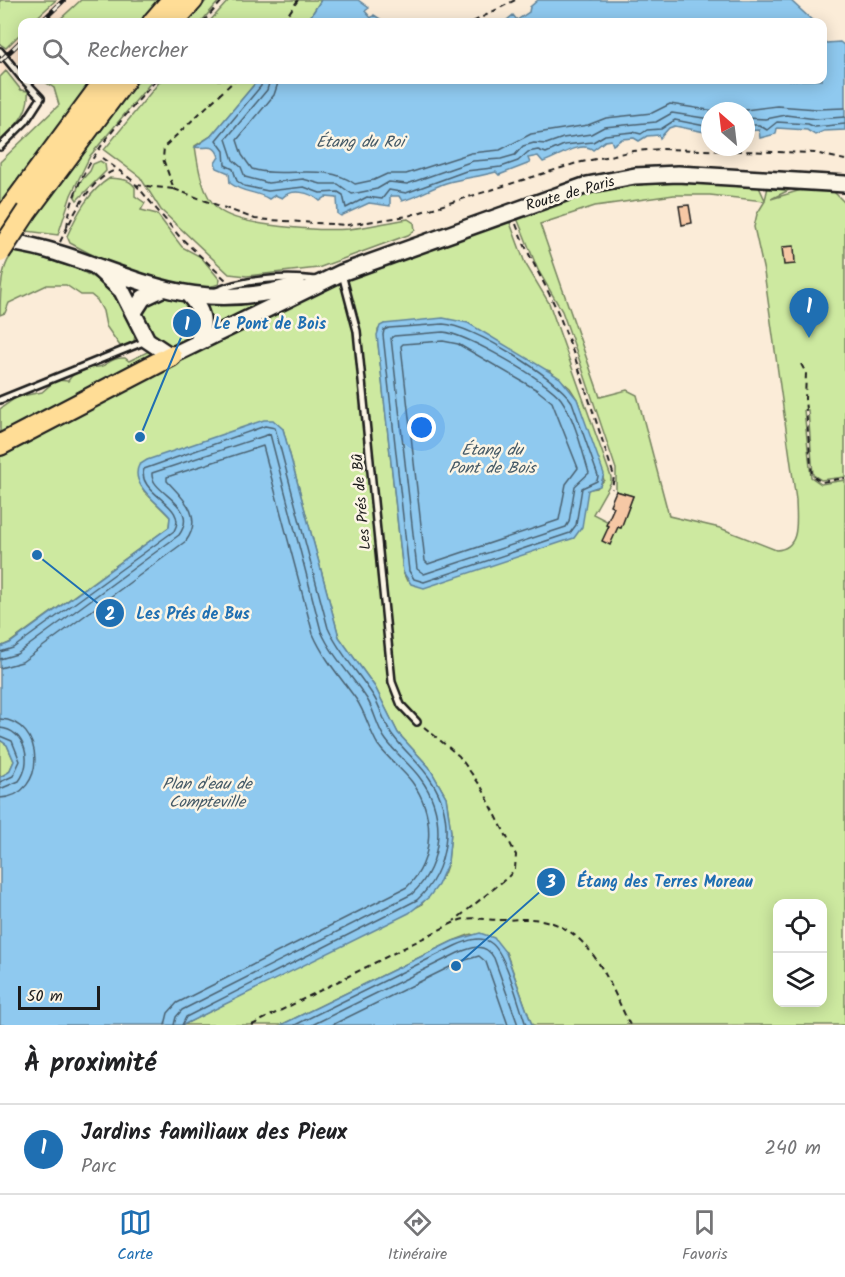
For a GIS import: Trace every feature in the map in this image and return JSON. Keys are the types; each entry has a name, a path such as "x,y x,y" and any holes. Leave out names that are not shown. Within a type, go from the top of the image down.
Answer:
{"highway":[{"path":"156,18 172,0"},
{"path":"177,18 193,0"},
{"path":"0,252 11,214 102,84"},
{"path":"11,214 122,84"},
{"path":"0,445 171,356"}],"street":[{"name":"Route de Paris","path":"0,241 40,247 162,289 195,296 250,297 341,273 587,185 655,174 711,174 845,184"},
{"path":"95,266 119,286 147,340 171,356"},
{"name":"Route de Paris","path":"171,356 341,273"},
{"path":"134,312 143,298 162,289"},
{"path":"195,296 203,316 203,329 198,342"}],"lane":[{"path":"0,51 18,73"},
{"path":"0,147 26,121 41,98 28,84"},
{"name":"Les Prés de Bû","path":"341,273 357,331 390,674 398,700 417,722"},
{"path":"195,296 233,286 291,278 316,280"},
{"path":"0,400 147,340"}],"path":[{"path":"207,18 224,0"},
{"path":"286,18 298,0"},
{"path":"481,18 515,0"},
{"path":"116,170 105,177 89,193 67,227 73,195 85,170 103,143 153,84"},
{"path":"174,189 163,159 164,147 231,84"},
{"path":"136,185 174,189 255,219 347,225 408,216 577,163 633,151 791,152 814,153 845,160"},
{"path":"102,158 136,185 179,236 233,286"},
{"path":"511,211 530,261 553,302 570,347 615,476 612,489"},
{"path":"801,364 806,373 805,399 812,476 822,482 845,478"},
{"path":"417,722 468,766 506,833 517,861 515,869 508,877 448,926"},
{"path":"252,1025 466,918 547,921 566,929 592,951 629,1024"}],"shaded area":[{"path":"56,0 81,0 61,18 36,18"},
{"path":"18,36 18,60 0,77 0,53"}],"green space":[{"path":"0,0 56,0 36,18 18,18 18,36 6,48 0,44"},
{"path":"81,0 159,0 143,18 61,18"},
{"path":"207,0 220,0 204,18 190,18"},
{"path":"229,0 321,0 310,18 213,18"},
{"path":"6,71 21,90 28,91 28,99 20,119 0,141 0,77"},
{"path":"48,84 89,84 0,204 0,162 59,105 54,88"},
{"path":"136,84 150,84 90,156 71,195 58,235 26,231 55,189"},
{"path":"158,84 255,84 211,136 195,146 204,188 218,209 243,220 281,227 349,229 408,219 414,223 415,230 408,235 318,268 247,276 229,274 161,210 140,177 104,150"},
{"path":"100,161 105,164 106,171 77,200 75,197 79,183 93,164"},
{"path":"110,178 132,184 135,187 135,196 145,203 141,210 157,214 182,247 201,257 220,280 219,284 184,287 164,283 102,260 70,243 67,236 79,211 96,189"},
{"path":"665,181 759,187 765,200 768,187 791,189 771,199 801,190 833,191 845,203 845,477 821,480 813,475 808,410 804,410 811,477 821,484 845,480 845,1025 532,1025 506,952 471,934 281,1025 183,1025 421,905 444,874 448,862 451,832 446,797 429,767 398,733 375,687 339,637 283,429 143,490 170,517 169,527 9,643 0,647 0,453 244,324 387,263 509,220 525,263 549,303 611,477 611,482 593,514 620,528 633,496 616,491 616,469 562,311 538,270 517,218 600,191","holes":["674,195 710,195 765,201 757,214 754,227 764,272 796,500 797,523 794,538 790,544 776,550 720,528 669,516 637,395 627,390 600,397 540,224 595,206","384,324 550,371 570,388 577,399 604,480 597,488 590,489 407,581 403,572 378,343 378,330"]},
{"path":"17,250 78,269 111,287 130,318 135,335 134,341 120,346 106,326 103,311 97,300 91,295 81,295 66,285 47,285 9,303 5,313 0,315 4,270 11,255"},
{"path":"162,295 179,297 194,307 195,335 178,348 159,345 140,315 142,305"},
{"path":"279,298 208,332 200,300"},
{"path":"149,351 156,355 0,440 0,409 17,397 42,392 56,380 68,381 81,370 101,367 120,358 129,361"},
{"path":"0,740 7,745 14,761 9,772 0,777"}],"water":[{"path":"321,0 358,0 369,8 365,11 371,18 310,18"},
{"path":"538,0 790,0 810,18 520,18 529,12 530,7"},
{"name":"Étang du Roi","path":"840,42 845,46 845,130 824,131 815,135 807,130 777,128 776,134 760,138 759,130 755,130 755,102 701,102 701,131 675,126 669,128 660,138 659,135 647,136 639,141 634,138 622,139 613,145 611,140 605,141 593,150 588,147 576,148 543,162 538,156 528,158 530,163 499,175 496,172 446,183 402,201 399,196 390,196 390,206 369,203 341,216 338,214 337,198 326,197 320,201 306,193 296,192 282,198 275,195 269,199 240,189 230,183 229,173 217,168 215,163 219,157 215,149 195,147 211,136 255,84 827,84 827,43"},
{"name":"Étang du Pont de Bois","path":"443,318 468,323 560,378 577,399 604,474 600,486 588,490 582,527 574,538 424,588 411,584 403,572 377,335 380,326 384,324"},
{"name":"Plan d'eau de Compteville","path":"264,420 273,420 283,429 339,637 375,687 398,733 429,767 446,797 451,832 448,862 438,885 429,897 409,913 183,1025 0,1025 0,777 9,772 14,761 7,745 0,740 0,647 10,643 169,527 170,517 138,480 139,465 147,460"},
{"path":"480,933 494,938 506,953 532,1025 281,1025 453,941"}],"building":[{"path":"689,205 692,223 682,225 679,206"},
{"path":"794,246 795,264 784,265 782,247"},
{"path":"616,491 633,496 621,528 618,527 610,545 602,541 609,526 606,525 614,507 610,505"}],"railway":[{"path":"45,18 64,0"},
{"path":"0,61 18,44"}],"place":[{"name":"Jardins familiaux des Pieux","path":"809,338"},
{"name":"Le Pont de Bois","path":"140,437"},
{"name":"Les Prés de Bus","path":"37,555"},
{"name":"Étang des Terres Moreau","path":"456,966"}]}
